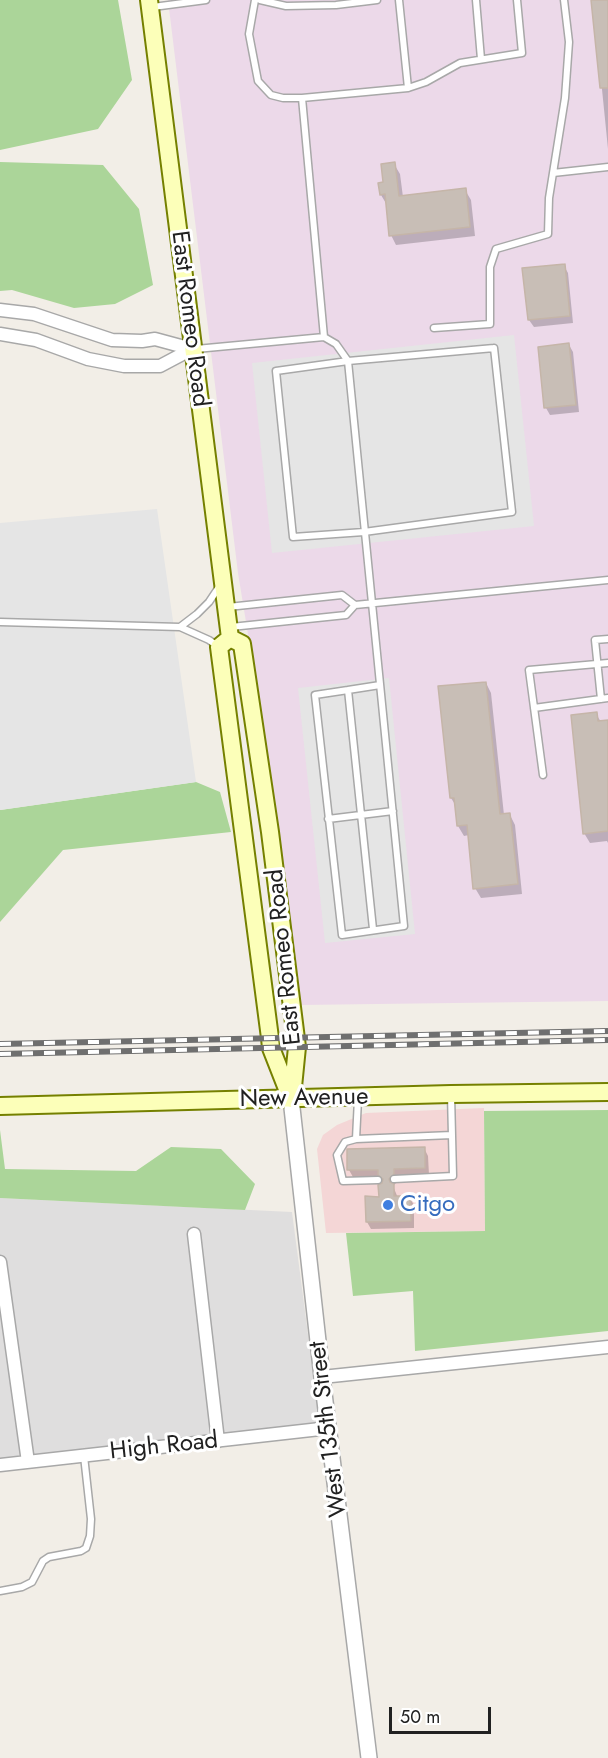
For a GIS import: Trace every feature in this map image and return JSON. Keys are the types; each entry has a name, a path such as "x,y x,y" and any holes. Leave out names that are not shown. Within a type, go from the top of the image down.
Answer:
{"main road":[{"name":"East Romeo Road","path":"149,4 226,607 226,637 271,1048 291,1099"},
{"name":"East Romeo Road","path":"226,637 242,644 270,832 297,1047 291,1099"},
{"name":"New Avenue","path":"0,1106 608,1092"}],"street":[{"path":"0,310 34,314 112,340 155,339 192,349"},
{"path":"0,334 36,340 88,359 124,366 160,366 192,349"},
{"name":"West 135th Street","path":"291,1099 322,1377 369,1758"},
{"path":"194,1234 218,1441"},
{"path":"0,1262 28,1462"},
{"path":"322,1377 608,1347"},
{"name":"High Road","path":"0,1465 329,1428"}],"lane":[{"path":"149,4 206,0"},
{"path":"255,0 249,34 258,81 271,95 283,98 408,88 426,82 460,63 522,53 517,0"},
{"path":"260,0 286,6 336,5 377,0"},
{"path":"399,0 408,88"},
{"path":"476,0 481,59"},
{"path":"434,328 490,324 490,267 496,249 548,234 549,198 565,98 570,42 564,0"},
{"path":"302,98 324,337"},
{"path":"553,172 608,167"},
{"path":"192,349 324,337 336,344 348,361 364,532 381,685 404,926 342,935 315,695 381,685"},
{"path":"494,348 512,512 364,532 293,537 276,371 348,361 494,348"},
{"path":"226,607 342,595 355,605 372,604 608,580"},
{"path":"180,627 209,602 223,582"},
{"path":"0,622 180,627 210,640 346,615 355,605"},
{"path":"534,708 604,699 594,640 608,639"},
{"path":"543,774 529,670 608,663"},
{"path":"348,690 373,929"},
{"path":"328,819 393,811"},
{"path":"394,1179 453,1176 451,1094"},
{"path":"356,1139 358,1098"},
{"path":"378,1180 343,1181 337,1155 345,1142 356,1139 452,1135"},
{"path":"0,1591 22,1587 32,1582 43,1561 49,1557 86,1548 90,1536 91,1519 84,1455"}],"shaded area":[{"path":"168,0 608,0 608,1001 300,1005 272,781 238,573"},
{"path":"514,335 534,526 272,553 252,363"},
{"path":"157,509 196,782 0,810 0,523"},
{"path":"389,678 415,934 325,943 298,688"},
{"path":"484,1108 485,1231 326,1233 317,1149 323,1135 337,1125 366,1113"},
{"path":"0,1198 292,1212 320,1426 0,1460"}],"green space":[{"path":"0,0 118,0 132,80 98,129 0,150"},
{"path":"0,162 103,165 139,209 153,285 115,304 74,308 12,290 0,291"},
{"path":"196,782 220,792 231,832 63,850 0,922 0,810"},
{"path":"608,1110 608,1331 415,1351 413,1291 353,1296 346,1233 485,1231 484,1111"},
{"path":"0,1130 5,1169 136,1171 171,1147 221,1149 255,1184 245,1210 0,1198"}],"building":[{"path":"591,0 608,0 608,88 600,88"},
{"path":"395,162 399,196 466,188 470,227 389,236 385,194 380,195 378,183 383,182 381,164"},
{"path":"565,264 570,316 528,320 522,268"},
{"path":"569,343 576,405 544,408 538,347"},
{"path":"486,682 500,814 510,813 518,884 473,889 467,825 457,826 454,798 450,798 438,686"},
{"path":"597,712 598,721 608,720 608,831 583,834 571,715"},
{"name":"Citgo","path":"425,1147 425,1168 394,1169 394,1174 389,1179 394,1184 394,1196 410,1196 411,1221 366,1222 365,1196 379,1197 378,1185 383,1179 378,1175 378,1170 347,1170 347,1149"}],"railway":[{"path":"0,1044 608,1031"},
{"path":"0,1054 608,1040"}],"place":[{"name":"Citgo","path":"388,1205"}]}
